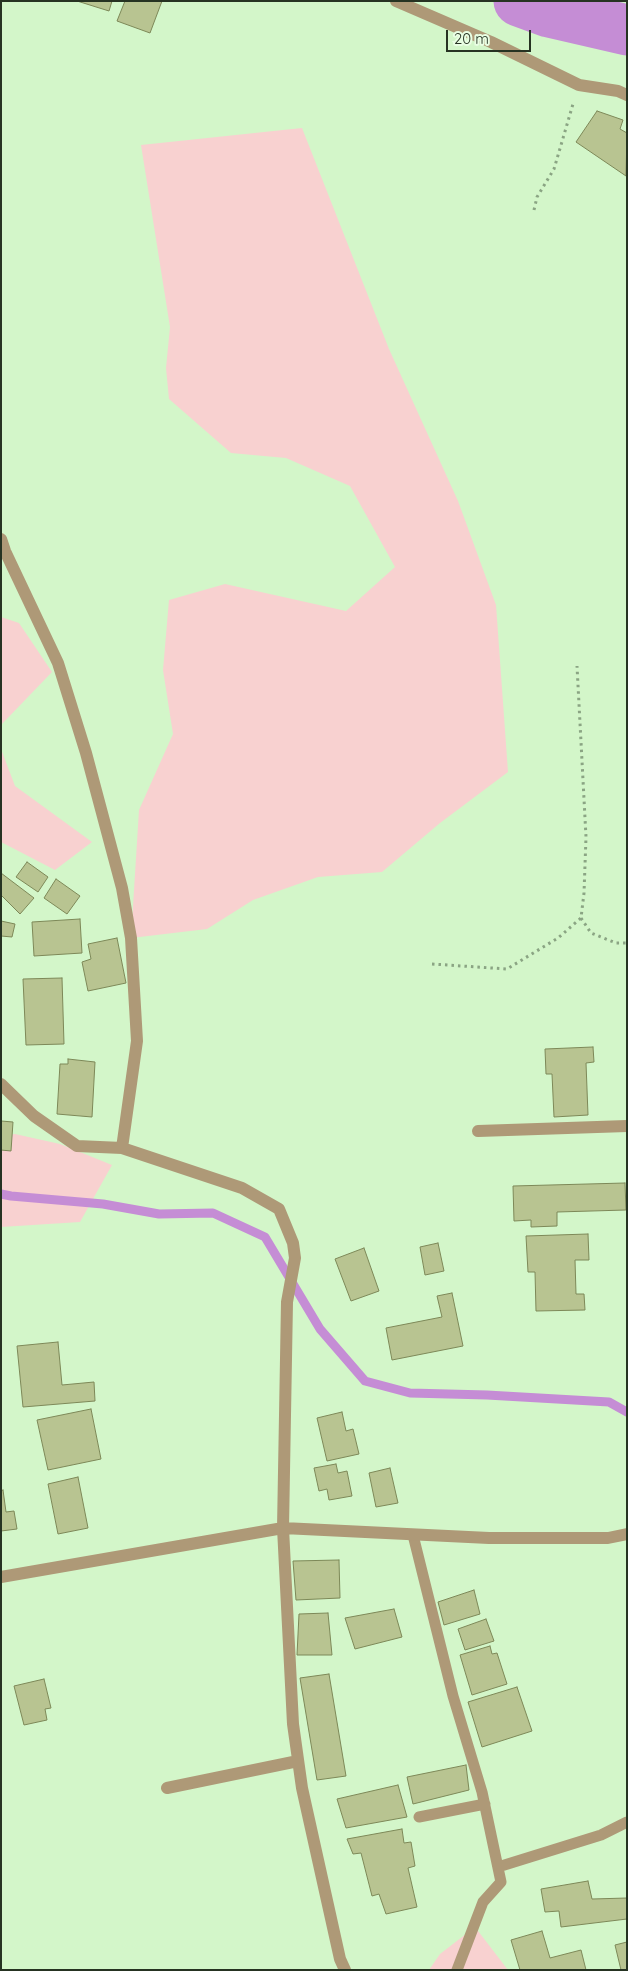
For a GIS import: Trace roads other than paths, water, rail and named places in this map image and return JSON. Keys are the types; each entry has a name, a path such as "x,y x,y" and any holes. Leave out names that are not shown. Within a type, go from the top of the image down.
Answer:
{"street":[{"path":"396,1 491,42 579,85 618,91 627,95"},
{"path":"1,539 58,662 86,753 122,888 131,938 137,1041 122,1148"},
{"path":"1,1084 34,1116 77,1146 122,1148 242,1188 278,1209 293,1243 295,1258 287,1302 283,1528 293,1724 302,1788 338,1949 345,1970"},
{"path":"478,1131 627,1126"},
{"path":"1,1577 283,1528 490,1538 608,1538 627,1534"},
{"path":"167,1788 298,1761"}],"lane":[{"path":"413,1535 453,1696 485,1804 501,1882 484,1902 457,1970"},
{"path":"419,1817 485,1804"},
{"path":"498,1867 601,1835 627,1822"}],"waterway":[{"path":"519,1 549,12 627,30"},
{"path":"1,1194 103,1204 159,1214 213,1213 265,1237 320,1329 365,1381 410,1393 609,1402 627,1412"}]}
